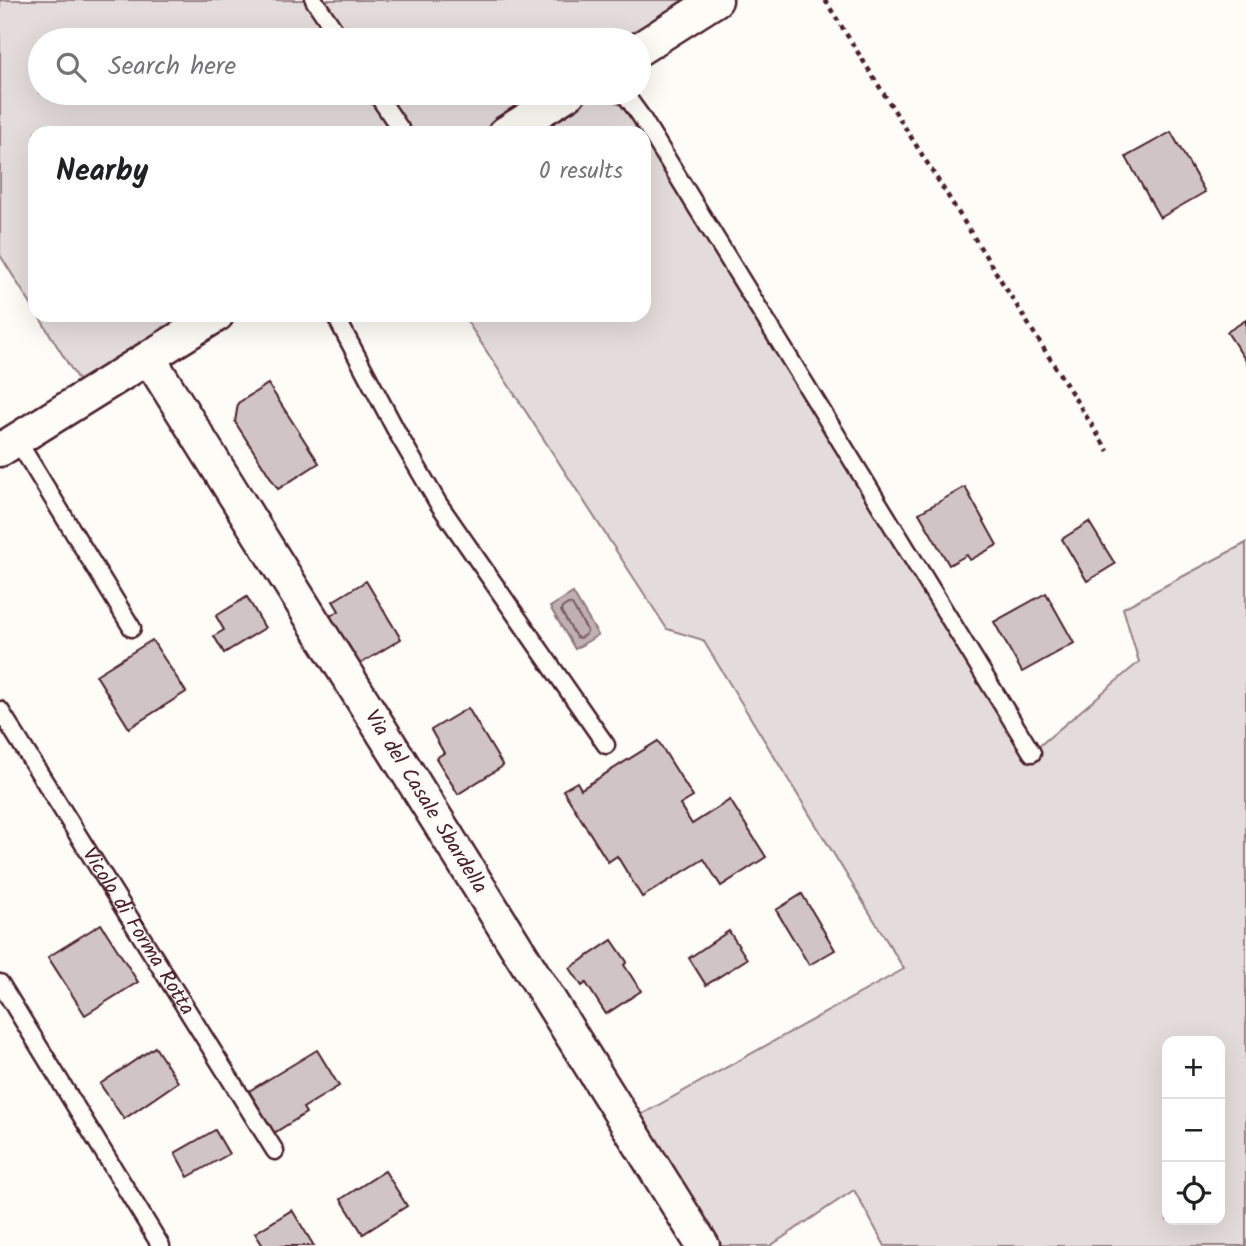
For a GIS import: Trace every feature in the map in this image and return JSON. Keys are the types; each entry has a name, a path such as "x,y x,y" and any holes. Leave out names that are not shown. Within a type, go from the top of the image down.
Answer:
{"street":[{"path":"651,41 716,0"},
{"path":"516,126 550,105"},
{"path":"8,445 206,322"},
{"name":"Via del Casale Sbardella","path":"149,358 703,1246"}],"lane":[{"path":"314,0 333,28"},
{"path":"384,105 398,126"},
{"path":"633,105 647,126"},
{"path":"651,133 1032,753"},
{"path":"339,322 402,442 438,503 606,745"},
{"path":"8,445 132,628"},
{"name":"Vicolo di Forma Rotta","path":"0,710 275,1151"},
{"path":"0,983 161,1246"}],"path":[{"path":"825,0 1108,451"}],"shaded area":[{"path":"0,0 728,0 651,35 651,28 28,28 28,105 621,105 640,115 647,126 28,126 28,300 0,255"},
{"path":"651,133 1032,752 1139,662 1123,608 1246,543 1246,1246 885,1246 854,1190 770,1246 703,1246 626,1123 904,969 703,640 667,629 468,322 651,322"},
{"path":"42,322 206,322 88,396"}],"water":[{"path":"573,593 598,635 575,649 550,607"}],"building":[{"path":"1171,132 1205,192 1160,218 1126,157"},
{"path":"1246,320 1246,361 1227,332"},
{"path":"268,384 319,463 278,489 235,422 238,403"},
{"path":"965,487 997,545 970,560 967,555 949,565 919,513"},
{"path":"1089,522 1115,564 1087,581 1062,539"},
{"path":"366,581 401,639 360,664 330,616 339,611 333,601"},
{"path":"1046,593 1074,643 1022,672 994,622"},
{"path":"247,597 265,628 224,653 214,636 224,630 216,616"},
{"path":"152,640 186,692 129,728 96,675"},
{"path":"468,708 503,766 458,794 436,758 444,753 431,730"},
{"path":"658,741 693,797 680,805 692,824 730,800 766,857 721,886 704,859 642,897 617,856 608,862 563,790 577,782 581,789"},
{"path":"802,894 835,950 809,965 776,910"},
{"path":"101,924 138,982 85,1015 48,957"},
{"path":"729,931 747,959 706,985 689,958"},
{"path":"612,940 627,962 624,965 641,991 606,1014 586,983 582,986 570,968"},
{"path":"155,1047 178,1082 124,1119 100,1084"},
{"path":"317,1050 339,1086 303,1108 306,1113 274,1133 249,1091"},
{"path":"215,1130 229,1154 188,1177 175,1153"},
{"path":"385,1171 407,1206 363,1234 341,1199"},
{"path":"292,1210 314,1246 263,1246 255,1233"}]}
